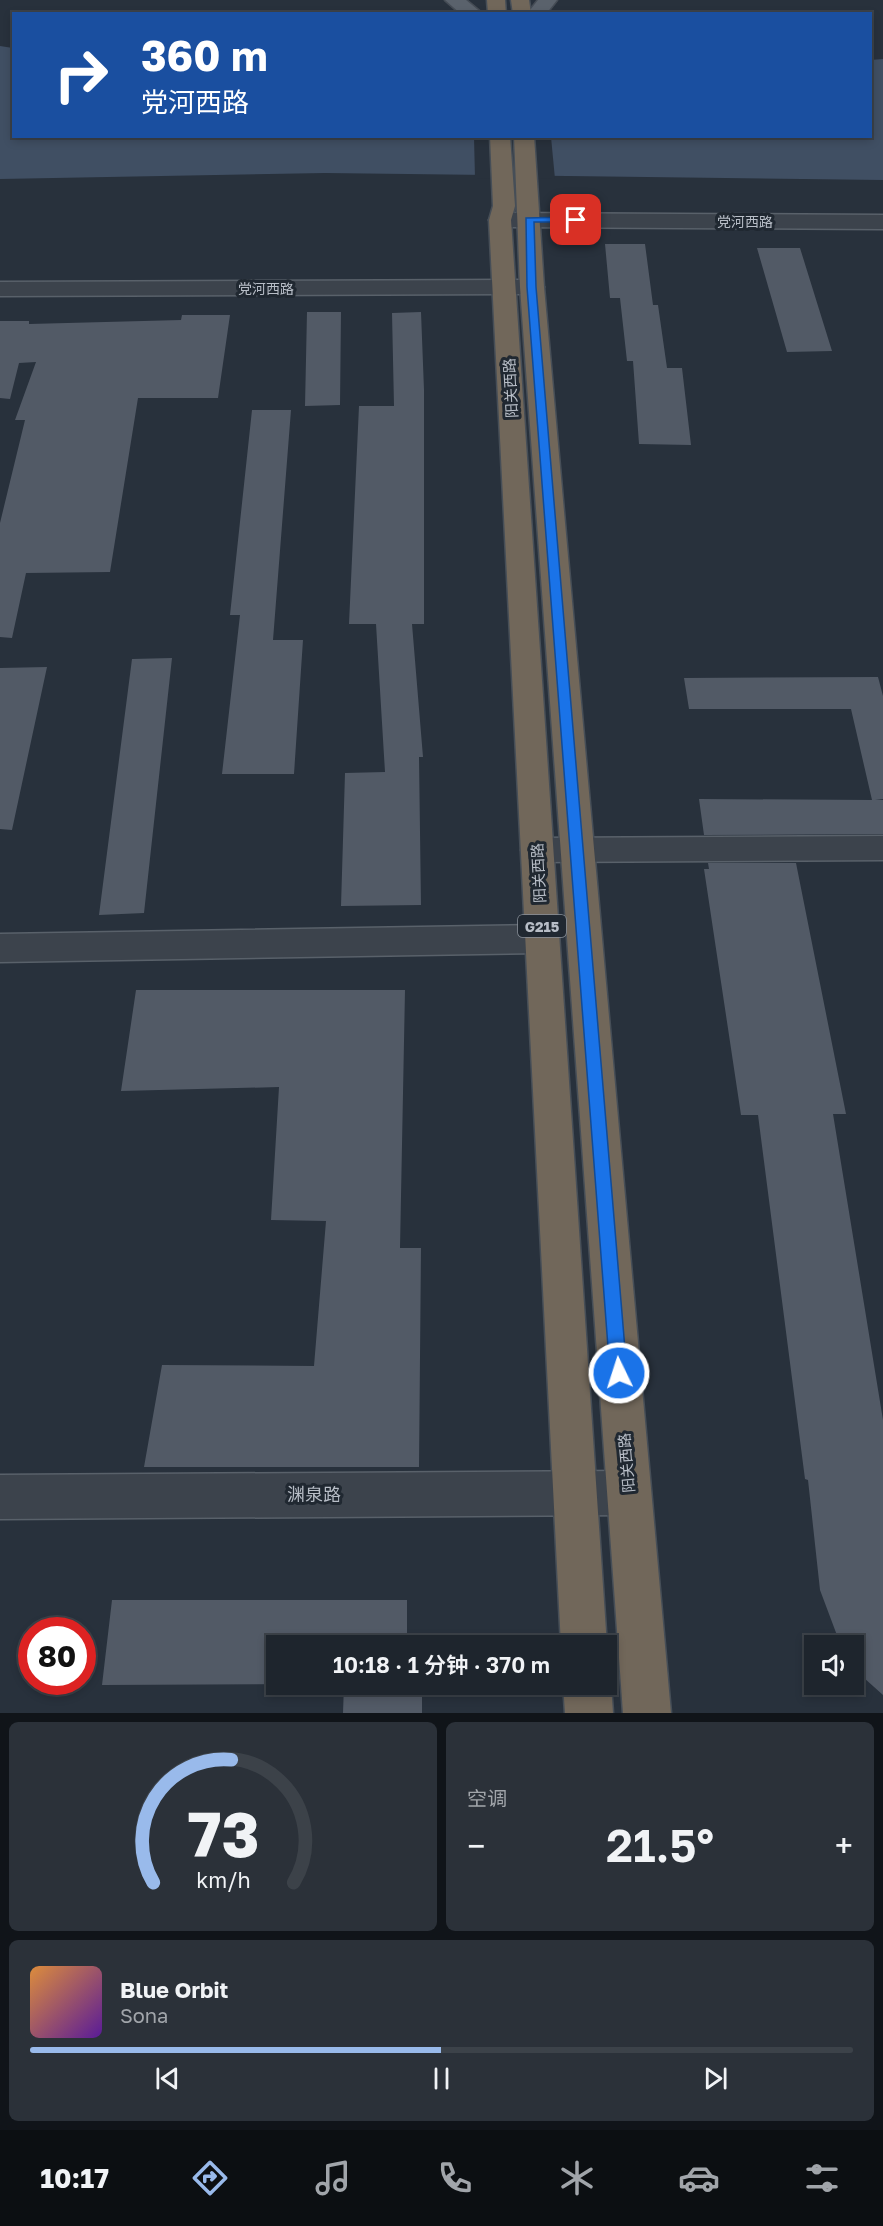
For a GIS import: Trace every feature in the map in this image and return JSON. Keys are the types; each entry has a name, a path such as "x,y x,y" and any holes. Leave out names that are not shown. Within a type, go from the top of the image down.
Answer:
{"highway":[{"name":"阳关西路","path":"500,138 515,213 537,850 584,1635"},
{"name":"阳关西路","path":"515,213 524,138"},
{"name":"阳关西路","path":"518,287 577,849 647,1713"},
{"path":"588,1695 589,1713"}],"main road":[{"path":"454,0 471,12"},
{"path":"538,12 548,0"}],"street":[{"name":"党河西路","path":"515,213 883,222"},
{"name":"党河西路","path":"0,289 518,287"},
{"path":"537,850 883,848"},
{"path":"0,948 542,939"},
{"name":"渊泉路","path":"0,1497 628,1493"}],"water":[{"path":"0,46 12,48 12,138 872,138 872,60 883,59 883,180 325,173 0,179"}],"pier":[{"path":"474,138 551,138 555,179 475,178"}],"building":[{"path":"605,244 645,244 653,305 658,305 667,368 682,368 691,445 639,444 633,361 627,361 620,298 610,298"},
{"path":"757,248 800,248 832,351 787,352"},
{"path":"307,312 341,312 340,405 305,406"},
{"path":"421,312 424,390 424,624 412,624 423,757 419,757 421,905 341,906 345,773 385,772 376,624 349,624 359,406 394,406 392,313"},
{"path":"182,315 230,315 218,398 138,398 110,572 26,573 12,638 0,637 0,523 25,420 15,420 36,362 19,363 10,399 0,398 0,321 29,321 29,324 181,320"},
{"path":"252,410 291,410 273,640 303,640 294,774 222,774 240,615 230,615"},
{"path":"172,658 144,913 99,915 132,659"},
{"path":"47,667 12,830 0,829 0,668"},
{"path":"878,677 883,696 883,799 875,800 883,800 883,834 704,835 699,799 872,800 851,709 689,709 684,678"},
{"path":"708,863 796,863 846,1114 833,1114 883,1420 883,1695 864,1678 864,1635 837,1635 820,1590 808,1480 805,1479 758,1115 741,1115 704,869 709,869"},
{"path":"136,990 405,990 400,1248 421,1248 419,1467 144,1467 162,1365 314,1366 326,1221 271,1220 279,1087 121,1091"},
{"path":"112,1600 407,1600 407,1635 266,1635 266,1684 102,1685"},
{"path":"344,1695 422,1695 422,1713 343,1713"}],"route":[{"path":"576,220 529,219 532,287 619,1373"}]}
